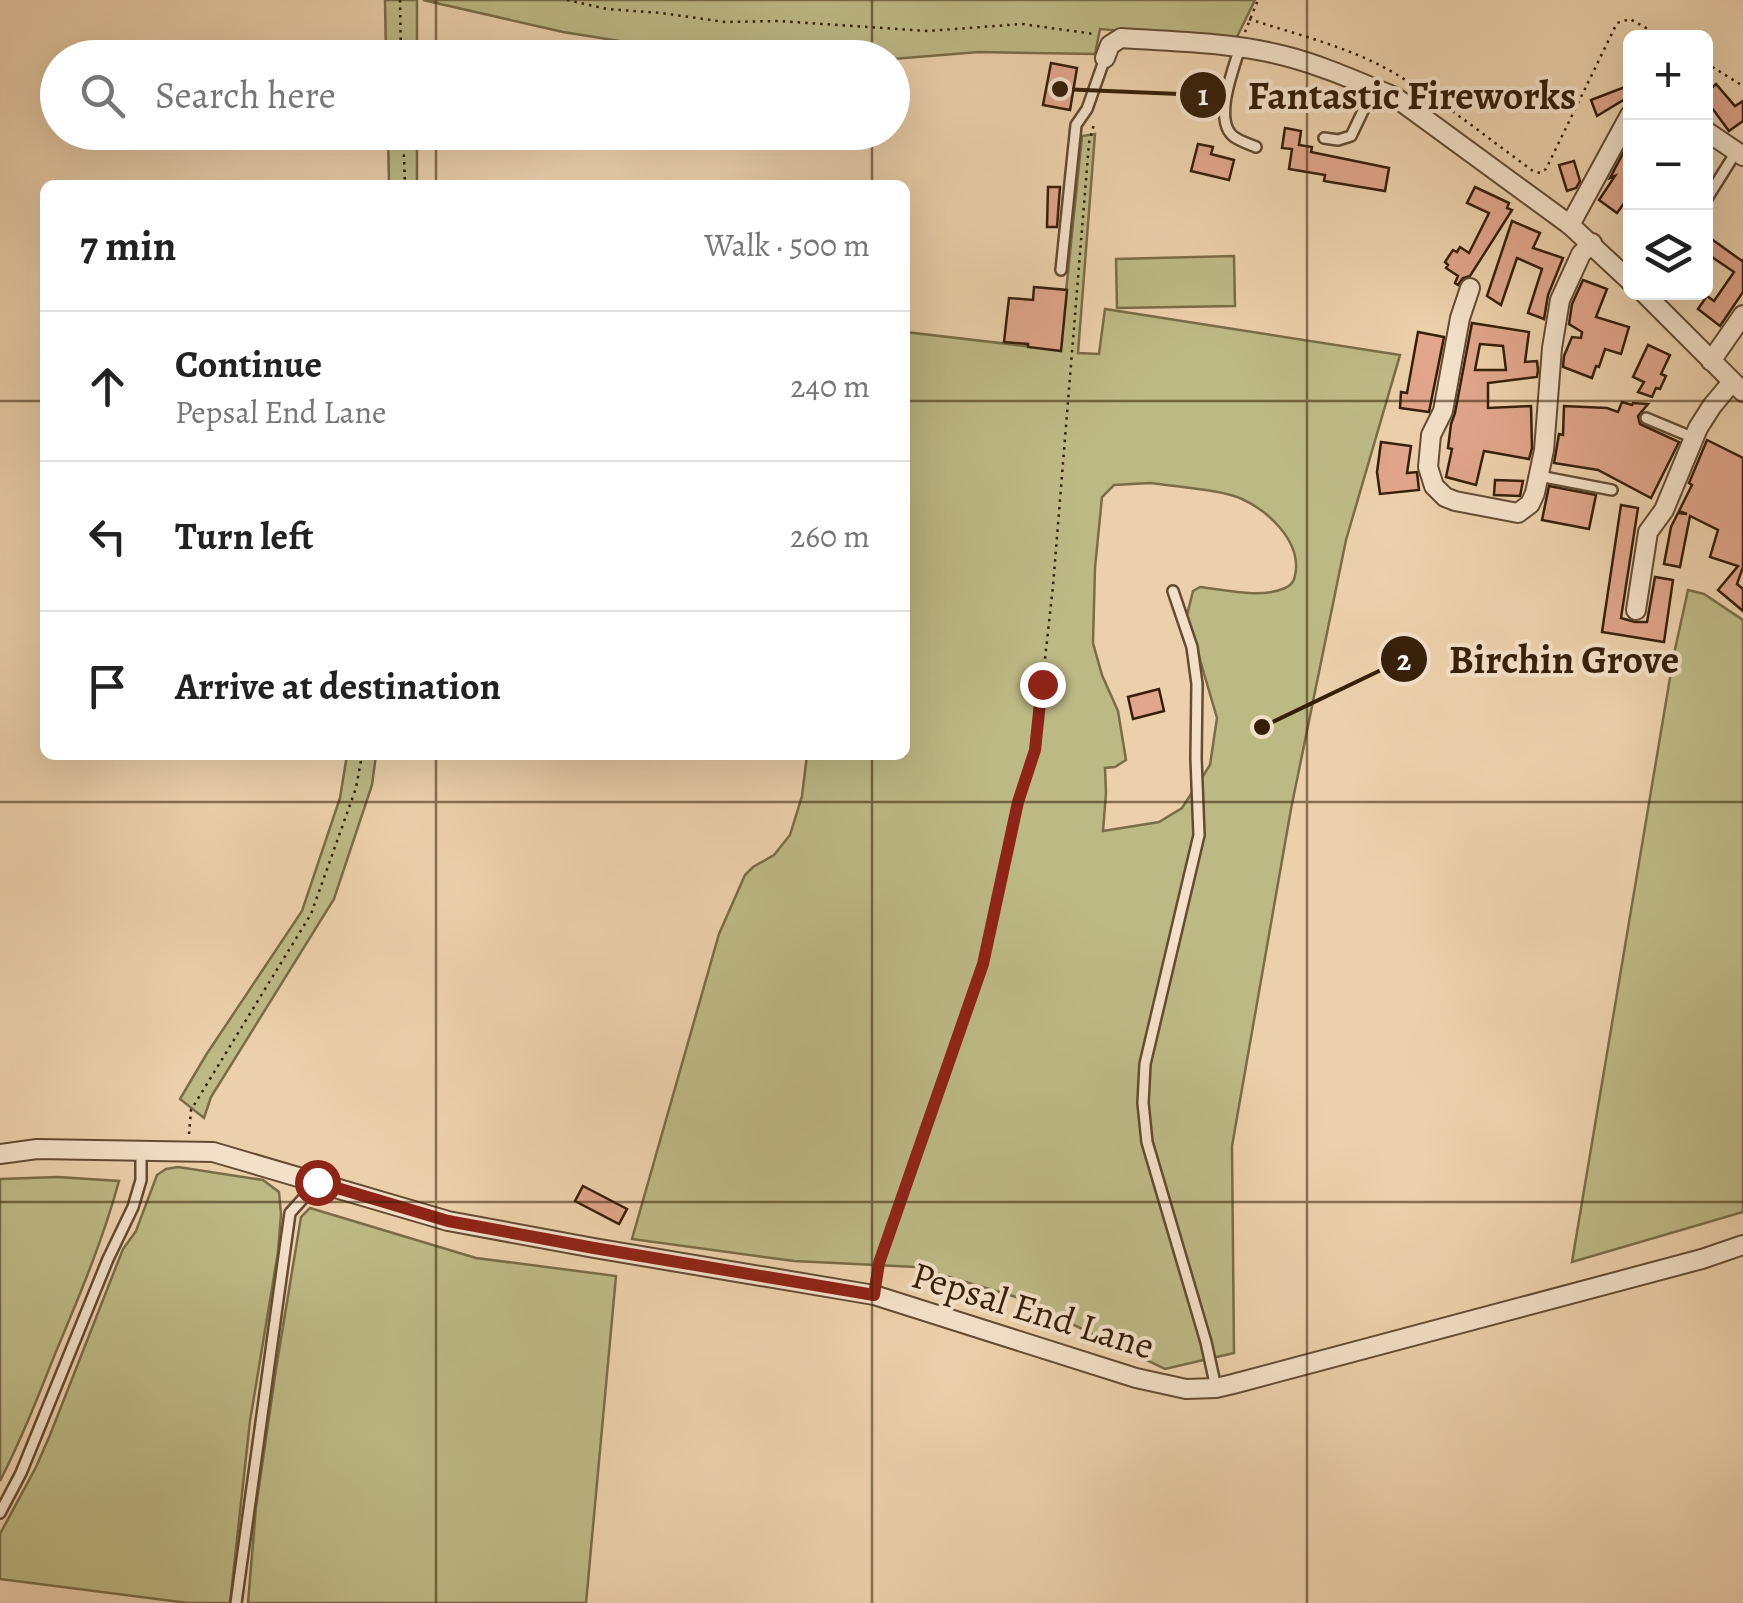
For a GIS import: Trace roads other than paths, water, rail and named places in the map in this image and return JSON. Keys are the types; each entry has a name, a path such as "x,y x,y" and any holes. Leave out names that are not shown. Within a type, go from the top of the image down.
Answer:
{"street":[{"path":"1105,58 1110,45 1122,38 1240,47 1287,56 1374,88 1395,97 1570,225 1623,274"},
{"path":"1570,225 1627,120"},
{"path":"1713,136 1740,154"},
{"path":"1470,288 1460,318 1444,411 1431,435 1428,467 1439,493 1455,501 1518,512 1530,504 1539,476 1560,300 1581,254 1592,243"},
{"path":"1636,610 1648,532 1664,510 1712,406 1738,387 1651,300"},
{"path":"1711,361 1743,314"},
{"name":"Pepsal End Lane","path":"0,1154 37,1150 213,1152 448,1221 874,1295 1136,1378 1186,1388 1216,1388 1392,1344 1743,1245"}],"lane":[{"path":"1240,47 1224,114 1233,136 1256,147"},
{"path":"1060,270 1076,125 1087,109 1105,58"},
{"path":"1324,138 1338,140 1351,136 1374,88"},
{"path":"1713,191 1740,154"},
{"path":"1646,418 1694,438"},
{"path":"1539,476 1612,490"},
{"path":"1173,591 1192,648 1196,684 1199,835 1144,1064 1143,1103 1148,1142 1216,1388"},
{"path":"0,1513 22,1473 132,1207 141,1180 141,1151"},
{"path":"236,1603 290,1213 317,1182"}],"place":[{"name":"Fantastic Fireworks","path":"1060,89"},
{"name":"Birchin Grove","path":"1262,727"}]}
